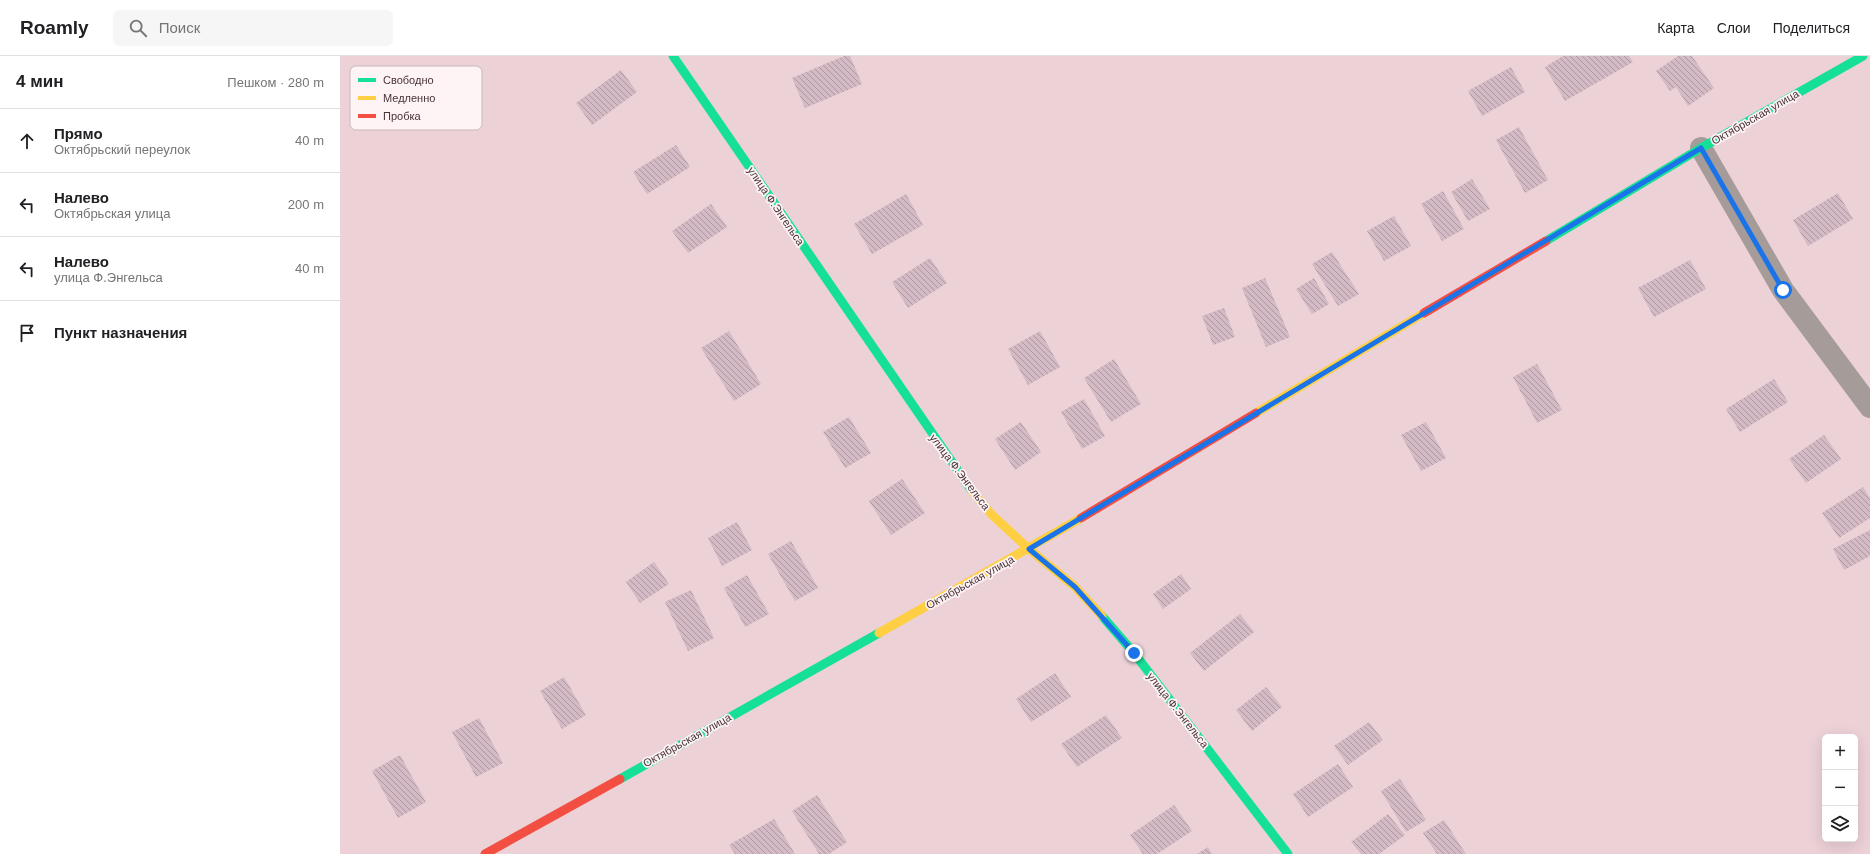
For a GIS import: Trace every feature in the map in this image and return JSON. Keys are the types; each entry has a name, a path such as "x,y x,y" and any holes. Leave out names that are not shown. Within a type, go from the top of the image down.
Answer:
{"street":[{"name":"улица Ф.Энгельса","path":"673,56 962,478 991,514 1029,549 1075,587 1134,653 1288,854"},
{"name":"Октябрьская улица","path":"485,854 1029,549 1701,148 1863,56"},
{"path":"1701,148 1783,290 1870,407"}],"building":[{"path":"844,56 850,56 862,84 805,108 792,78"},
{"path":"1563,56 1629,56 1633,62 1565,101 1545,67"},
{"path":"1678,56 1692,56 1714,88 1688,106 1676,87 1670,91 1656,71"},
{"path":"1511,67 1525,92 1482,116 1468,91"},
{"path":"621,70 637,92 592,125 576,103"},
{"path":"1519,127 1548,180 1525,193 1496,140"},
{"path":"676,145 690,167 647,194 633,172"},
{"path":"1472,179 1490,209 1468,221 1451,192"},
{"path":"1443,191 1464,229 1442,241 1421,204"},
{"path":"1838,193 1853,219 1808,246 1793,220"},
{"path":"906,194 923,225 872,254 854,224"},
{"path":"711,204 727,227 688,253 672,231"},
{"path":"1394,216 1411,246 1384,261 1367,231"},
{"path":"1332,252 1359,294 1338,306 1312,264"},
{"path":"930,258 947,283 908,308 892,282"},
{"path":"1690,260 1706,289 1654,317 1638,288"},
{"path":"1265,278 1290,337 1266,347 1242,288"},
{"path":"1314,278 1329,304 1312,314 1296,289"},
{"path":"1224,308 1235,337 1213,345 1202,316"},
{"path":"729,331 761,384 734,401 701,348"},
{"path":"1040,331 1060,367 1028,385 1008,349"},
{"path":"1114,359 1141,404 1111,422 1084,378"},
{"path":"1537,364 1562,410 1537,423 1513,377"},
{"path":"1774,379 1788,402 1740,432 1726,409"},
{"path":"1084,399 1105,436 1082,449 1061,412"},
{"path":"849,417 871,453 845,468 823,432"},
{"path":"1021,422 1041,452 1015,470 995,439"},
{"path":"1426,422 1446,458 1421,471 1401,435"},
{"path":"1824,435 1841,459 1806,483 1789,459"},
{"path":"902,479 925,513 891,535 869,501"},
{"path":"1863,487 1870,498 1870,518 1839,538 1822,513"},
{"path":"737,522 752,550 722,566 708,538"},
{"path":"1870,530 1870,556 1844,570 1833,549"},
{"path":"791,541 818,588 795,601 768,554"},
{"path":"654,562 669,584 640,603 626,582"},
{"path":"1181,574 1191,589 1163,609 1153,594"},
{"path":"747,575 769,614 745,627 724,588"},
{"path":"691,590 714,638 688,651 665,602"},
{"path":"1240,614 1254,632 1204,671 1190,653"},
{"path":"1055,673 1071,697 1031,722 1016,699"},
{"path":"564,677 586,715 562,729 540,691"},
{"path":"1266,687 1282,707 1252,731 1236,710"},
{"path":"1106,715 1122,738 1077,767 1061,744"},
{"path":"479,718 503,763 476,777 452,732"},
{"path":"1369,722 1383,740 1348,765 1334,746"},
{"path":"400,755 426,802 398,818 372,771"},
{"path":"1338,764 1353,787 1308,817 1293,794"},
{"path":"1400,779 1426,820 1406,832 1381,791"},
{"path":"817,795 847,842 829,854 819,854 792,811"},
{"path":"1174,805 1192,831 1157,854 1143,854 1130,835"},
{"path":"1388,814 1405,835 1379,854 1361,854 1351,842"},
{"path":"774,819 795,854 735,854 729,845"},
{"path":"1444,820 1466,854 1437,854 1423,833"},
{"path":"1208,847 1212,854 1197,854"}],"traffic: fast":[{"path":"673,56 972,491"},
{"path":"1546,241 1701,148 1863,56"},
{"path":"1102,616 1134,653 1288,854"},
{"path":"620,779 879,633"}],"traffic: slow":[{"path":"1256,413 1424,313"},
{"path":"972,491 991,514 1029,549 1075,587 1102,616"},
{"path":"879,633 1081,518"}],"traffic: jam":[{"path":"1424,313 1546,241"},
{"path":"1081,518 1256,413"},
{"path":"485,854 620,779"}],"route":[{"path":"1134,653 1075,587 1029,549 1701,148 1783,290"}]}
